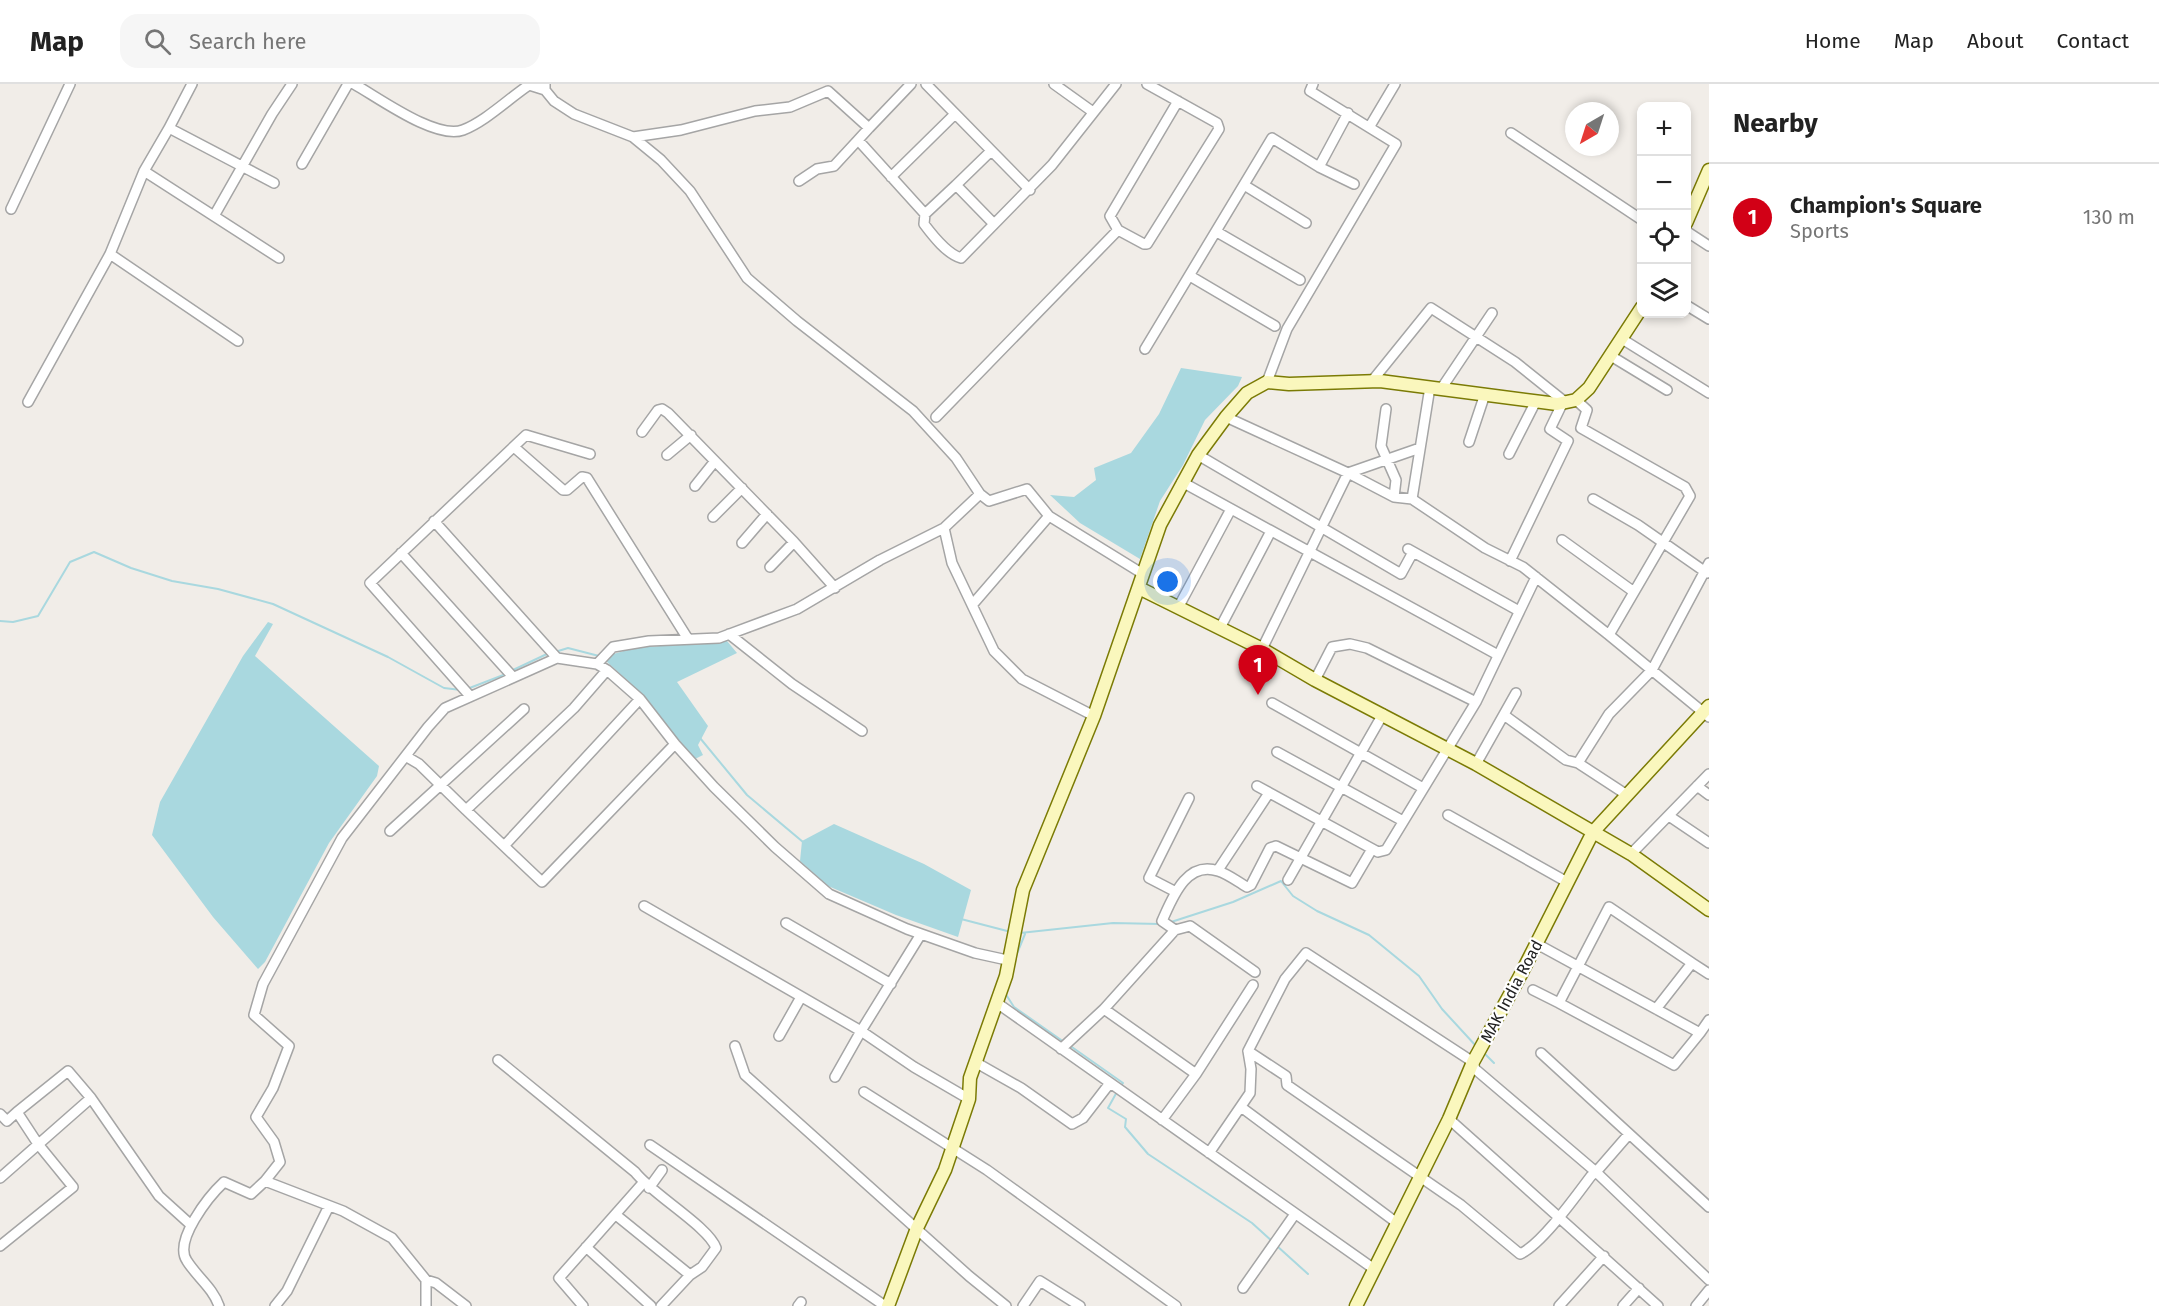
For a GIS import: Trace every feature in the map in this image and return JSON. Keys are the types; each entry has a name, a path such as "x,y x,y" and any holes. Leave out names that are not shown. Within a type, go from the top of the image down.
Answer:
{"street":[{"path":"11,209 70,84"},
{"path":"28,402 110,254 144,171 192,84"},
{"path":"214,216 272,114 292,84"},
{"path":"302,164 348,84"},
{"path":"354,84 443,132 469,127 527,85 545,87 554,101 574,114 633,137 661,160 690,191 747,278 797,321 913,411 956,458 980,494 989,501 1024,488 1049,516 1143,574"},
{"path":"799,181 817,169 834,166 911,84"},
{"path":"926,84 1030,190"},
{"path":"1054,84 1093,112"},
{"path":"991,151 925,214 924,224 958,258 964,257 1030,190 1116,84"},
{"path":"1148,84 1217,123 1219,129 1148,244 1118,230 1110,216 1178,101"},
{"path":"1267,382 1287,329 1396,144 1310,91 1313,84"},
{"path":"1370,126 1395,84"},
{"path":"633,137 681,130 755,111 790,106 828,91 869,128"},
{"path":"1319,167 1348,113"},
{"path":"891,177 955,114"},
{"path":"169,128 274,183"},
{"path":"1511,133 1637,217"},
{"path":"1145,350 1272,138 1319,167 1354,184"},
{"path":"858,140 925,214"},
{"path":"1691,211 1709,170"},
{"path":"144,171 279,258"},
{"path":"956,185 994,224"},
{"path":"1244,185 1306,223"},
{"path":"936,417 1118,230"},
{"path":"1217,232 1300,280"},
{"path":"1691,234 1709,246"},
{"path":"110,254 238,341"},
{"path":"1190,276 1275,326"},
{"path":"1372,381 1431,308 1515,362 1568,401 1587,410 1581,428 1685,487 1690,496 1609,635"},
{"path":"1691,308 1709,319"},
{"path":"1412,499 1420,448 1435,388 1492,313"},
{"path":"1510,561 1568,441 1550,429 1568,401 1589,388 1637,315"},
{"path":"1622,339 1709,393"},
{"path":"1611,356 1667,390"},
{"path":"650,1145 886,1306 952,1149 969,1099 970,1078 1006,976 1007,960 1015,940 1023,890 1094,716 1160,525 1198,455 1226,417 1247,393 1267,382 1289,384 1372,381 1536,401 1568,401"},
{"path":"1469,442 1485,394"},
{"path":"1509,454 1536,401"},
{"path":"642,432 660,408 691,435 835,588"},
{"path":"1386,408 1382,446 1396,480 1394,497"},
{"path":"1226,417 1348,473 1394,497 1412,499 1485,548 1536,577 1707,712"},
{"path":"466,692 370,583 529,434 590,454"},
{"path":"667,455 691,435"},
{"path":"1368,466 1382,446"},
{"path":"514,447 563,490 567,490 582,477 587,478 688,639"},
{"path":"1262,649 1311,553 1348,473 1420,448"},
{"path":"1198,455 1401,574 1411,550 1519,611"},
{"path":"695,486 716,461"},
{"path":"1182,482 1498,655"},
{"path":"713,518 741,488"},
{"path":"601,659 613,647 718,638 797,609 880,560 944,528 980,494"},
{"path":"1578,763 1609,714 1652,670 1707,570 1593,499"},
{"path":"1179,606 1231,509"},
{"path":"742,543 766,514"},
{"path":"973,604 1049,516"},
{"path":"434,521 554,654"},
{"path":"944,528 952,563 994,651 1022,679 1094,716"},
{"path":"1220,628 1271,531"},
{"path":"1562,540 1634,592"},
{"path":"770,567 794,542"},
{"path":"401,553 510,674"},
{"path":"1257,786 1372,849 1383,852 1386,850 1476,702 1536,577"},
{"path":"1139,588 1262,649 1315,680 1476,764 1631,854 1709,910"},
{"path":"729,634 792,684 862,731"},
{"path":"1315,680 1332,647 1350,644 1367,648 1476,702"},
{"path":"219,1306 212,1291 183,1253 184,1240 191,1225 224,1182 250,1194 265,1181 280,1162 274,1142 256,1116 273,1088 289,1046 254,1014 263,984 342,838 445,708 466,692 554,654 601,659"},
{"path":"601,659 607,670 640,699 675,744 775,847 829,894 921,934 975,953 1007,960"},
{"path":"466,810 574,708 607,670"},
{"path":"1476,764 1516,693"},
{"path":"504,846 640,699"},
{"path":"1272,703 1423,788"},
{"path":"390,831 524,708"},
{"name":"MAK India Road","path":"1356,1306 1449,1119 1477,1054 1537,944 1593,832 1707,712"},
{"path":"1288,880 1383,714"},
{"path":"1504,715 1566,760 1578,763 1627,795"},
{"path":"407,757 419,764 441,784 542,882 675,744"},
{"path":"1277,752 1403,821"},
{"path":"1631,854 1709,774"},
{"path":"1697,786 1709,795"},
{"path":"1218,870 1269,792"},
{"path":"1176,892 1149,878 1190,798"},
{"path":"1448,814 1567,882"},
{"path":"1669,816 1709,843"},
{"path":"1174,929 1162,921 1182,882 1199,870 1218,870 1247,887 1251,885 1270,848 1282,847 1352,883 1372,849"},
{"path":"645,906 861,1031 914,1067 969,1099"},
{"path":"1559,1003 1609,907 1709,974"},
{"path":"786,923 891,984"},
{"path":"1061,1049 1104,1009 1174,929 1190,926 1255,972"},
{"path":"835,1077 921,934"},
{"path":"1537,944 1703,1033"},
{"path":"1209,1153 1250,1093 1251,1070 1248,1050 1285,979 1306,953 1477,1054 1475,1069 1596,1172 1709,1280"},
{"path":"1656,1009 1692,963"},
{"path":"1162,1120 1197,1074 1253,985"},
{"path":"1533,990 1674,1065 1703,1033 1709,1020"},
{"path":"779,1036 801,997"},
{"path":"997,1003 1374,1269"},
{"path":"1104,1009 1197,1074"},
{"path":"735,1046 745,1075 1006,1306"},
{"path":"1248,1050 1286,1077 1287,1085 1461,1205 1520,1254 1528,1250 1560,1216 1629,1134"},
{"path":"1541,1053 1709,1208"},
{"path":"498,1060 634,1172 646,1186 714,1243 716,1248 711,1256 661,1306"},
{"path":"975,1062 1021,1088 1072,1124 1083,1118 1110,1083"},
{"path":"0,1114 7,1121 68,1071 91,1098 159,1196 191,1225"},
{"path":"864,1092 987,1170 1176,1306"},
{"path":"0,1177 91,1098"},
{"path":"1241,1107 1397,1223"},
{"path":"0,1246 73,1187 38,1144 17,1113"},
{"path":"1449,1119 1658,1306"},
{"path":"583,1306 558,1280 616,1215 663,1170"},
{"path":"265,1181 329,1206 392,1238 426,1280 435,1283 466,1306"},
{"path":"275,1306 287,1291 329,1206"},
{"path":"1243,1288 1295,1214"},
{"path":"616,1215 690,1275"},
{"path":"586,1247 651,1306"},
{"path":"1559,1306 1604,1256"},
{"path":"426,1280 426,1306"},
{"path":"1023,1306 1040,1281 1080,1306"},
{"path":"1623,1306 1639,1288"},
{"path":"1696,1306 1709,1290"}],"water":[{"path":"1181,368 1242,377 1238,386 1205,420 1183,465 1160,501 1140,559 1080,523 1050,495 1074,497 1096,480 1094,468 1131,453 1159,414"},
{"path":"268,622 273,624 255,656 379,766 377,776 329,843 265,962 258,969 213,917 152,835 160,802 243,656"},
{"path":"727,641 737,653 677,682 708,726 698,745 703,755 695,759 630,683 606,661 610,655 634,648"},
{"path":"834,824 924,864 971,890 958,937 896,915 828,886 800,861 802,841"}],"waterway":[{"path":"0,621 13,622 38,616 70,562 94,552 131,568 172,581 218,589 273,604 388,657 444,688 461,690"},
{"path":"555,652 568,648 599,656"},
{"path":"511,671 549,653"},
{"path":"467,689 506,674"},
{"path":"700,738 747,795 803,842"},
{"path":"1168,923 1233,902 1281,881 1293,896 1317,911 1369,935 1419,976 1442,1009 1476,1046"},
{"path":"961,919 1011,932"},
{"path":"1020,933 1113,923 1160,924"},
{"path":"1016,956 1025,934"},
{"path":"1005,993 1014,1007 1064,1042"},
{"path":"1069,1045 1123,1083 1121,1086"},
{"path":"1483,1052 1494,1063"},
{"path":"1118,1090 1108,1108 1126,1119 1125,1127 1148,1154 1252,1223 1273,1242"},
{"path":"1277,1246 1308,1274"}],"place":[{"name":"Champion's Square","path":"1258,695"}]}
